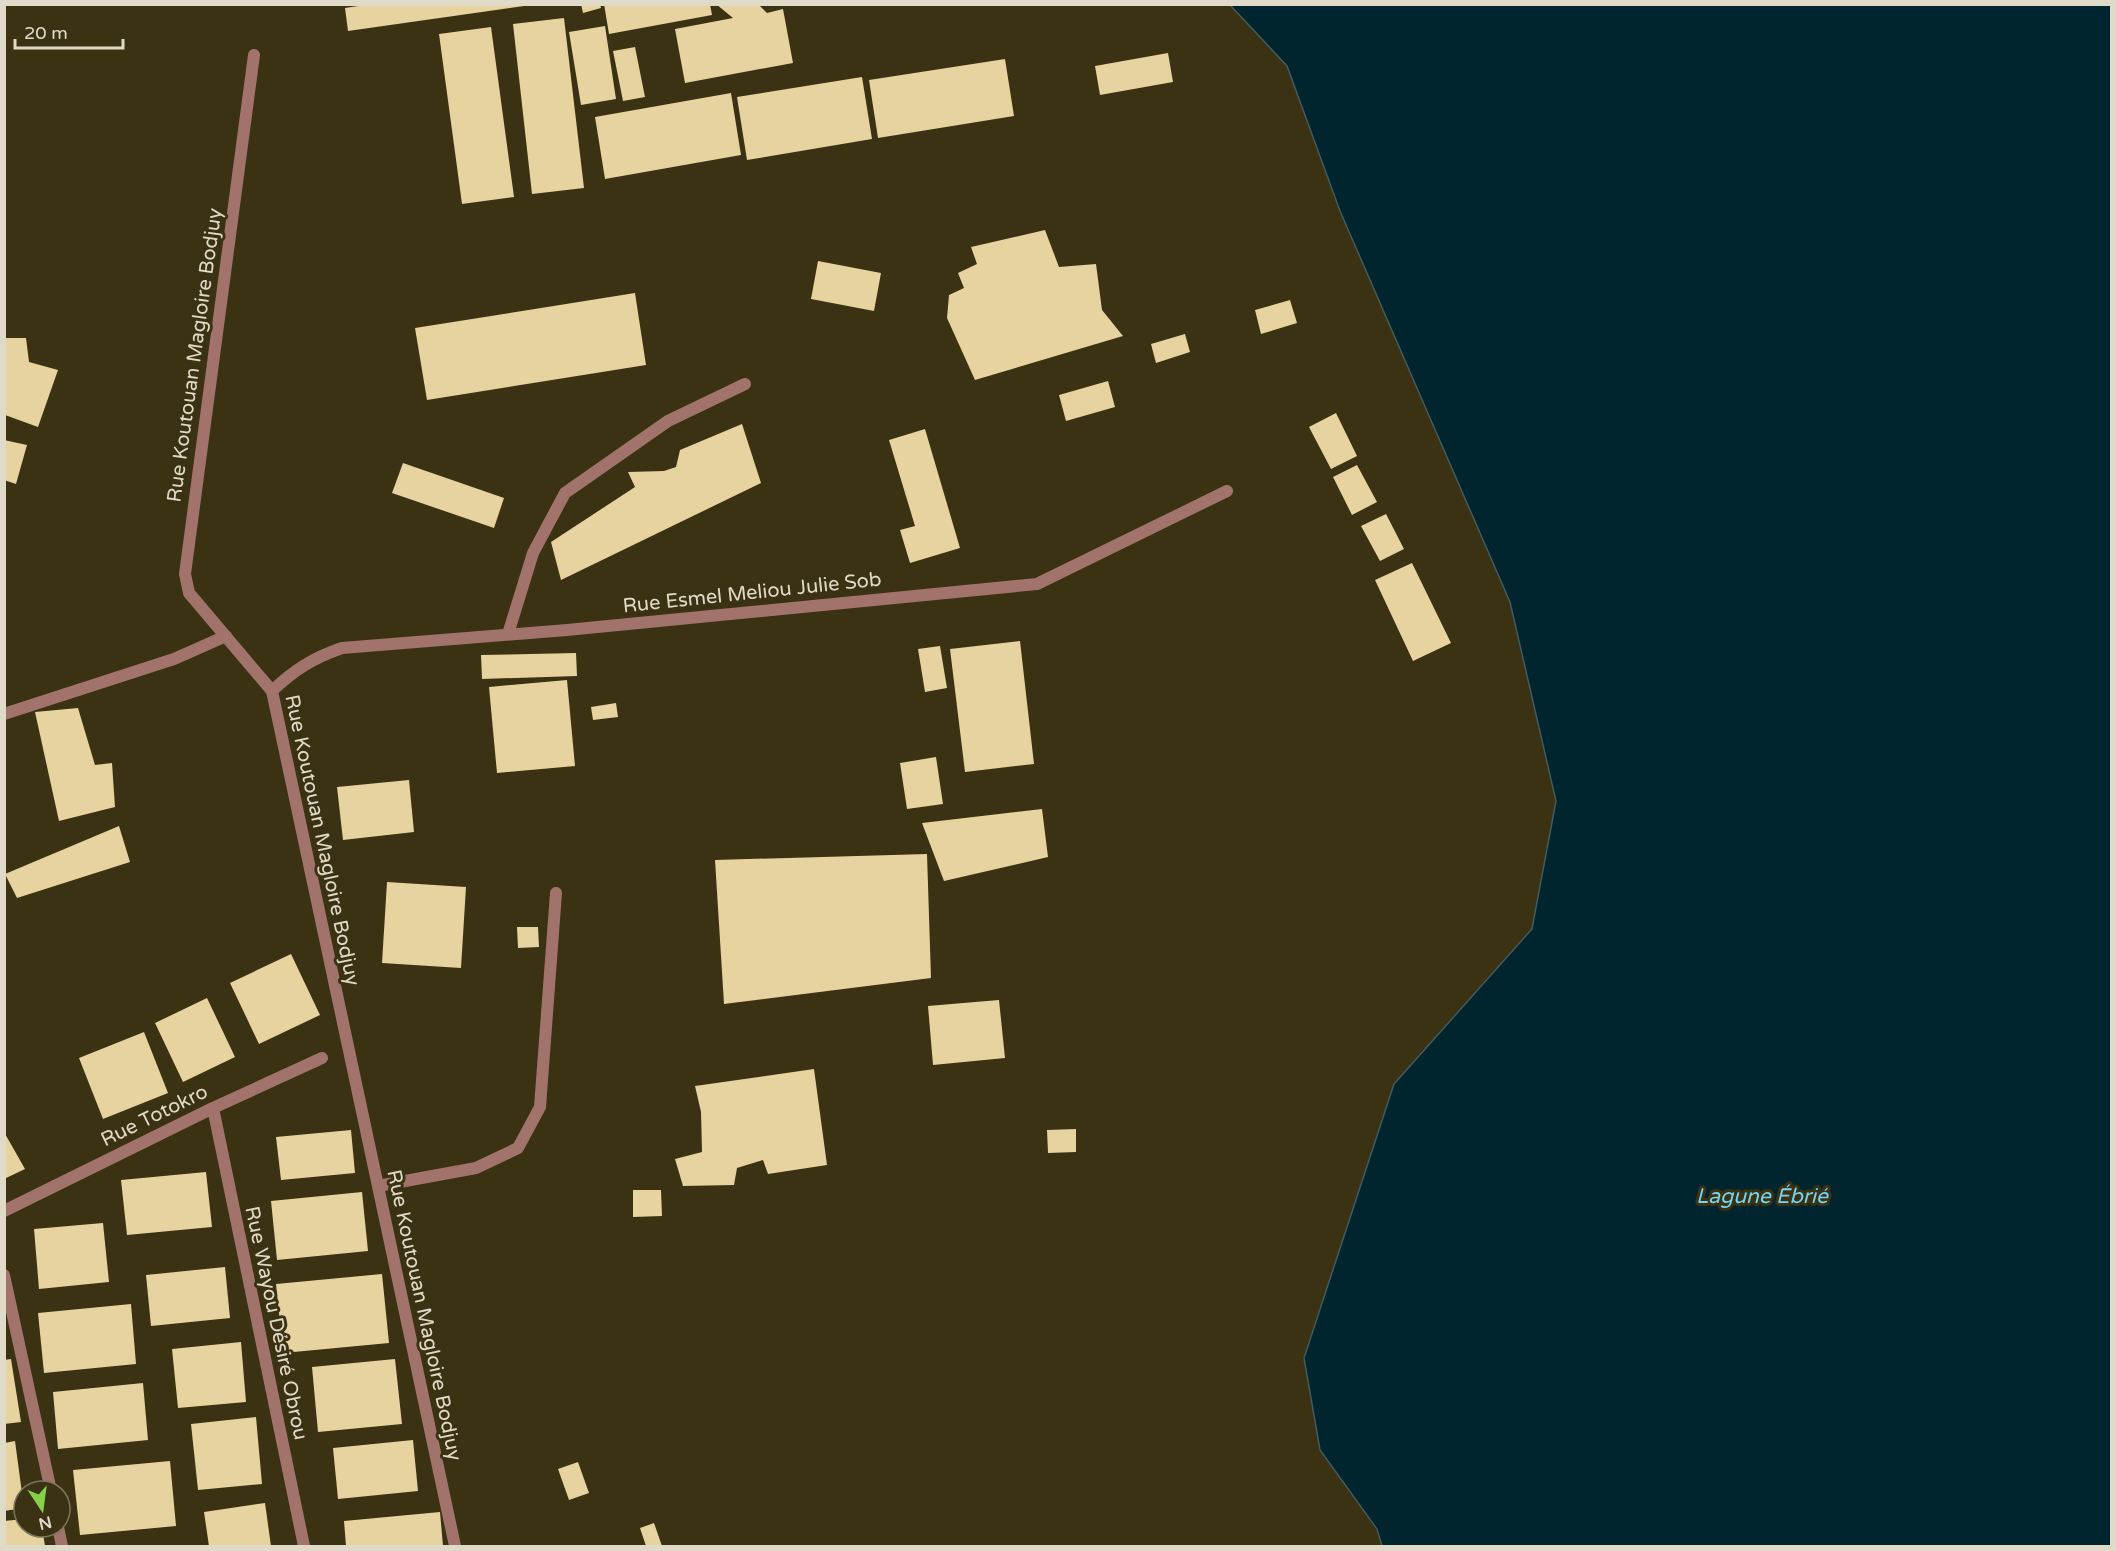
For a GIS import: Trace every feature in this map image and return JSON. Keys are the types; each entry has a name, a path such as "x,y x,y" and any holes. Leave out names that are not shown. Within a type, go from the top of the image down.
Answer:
{"street":[{"name":"Rue Koutouan Magloire Bodjuy","path":"254,55 185,574 189,593 272,691 455,1546"},
{"path":"508,634 533,553 566,494 668,421 745,384"},
{"name":"Rue Esmel Meliou Julie Sob","path":"272,691 291,673 313,658 342,648 1037,584 1227,490"},
{"path":"4,714 174,658 226,636"},
{"path":"378,1186 476,1168 518,1148 540,1107 556,893"},
{"name":"Rue Totokro","path":"4,1211 213,1108 322,1058"},
{"name":"Rue Wayou Désiré Obrou","path":"213,1108 304,1546"},
{"path":"4,1275 48,1479"}],"water":[{"name":"Lagune Ébrié","path":"1230,5 2111,5 2111,1546 1382,1546 1377,1529 1320,1450 1304,1358 1394,1084 1532,929 1556,801 1510,602 1340,211 1287,66"}],"building":[{"path":"371,4 524,4 524,6 348,31 345,8"},
{"path":"581,4 600,4 601,8 583,13"},
{"path":"604,4 710,4 712,15 609,34"},
{"path":"716,4 758,4 767,13 783,9 793,63 685,83 675,29 733,18"},
{"path":"564,18 584,188 532,194 513,24"},
{"path":"605,26 616,99 581,105 569,32"},
{"path":"491,27 514,197 462,204 439,34"},
{"path":"635,47 645,97 623,101 613,51"},
{"path":"1168,53 1173,82 1100,95 1095,66"},
{"path":"1005,59 1014,116 878,138 869,80"},
{"path":"862,77 872,139 747,160 737,97"},
{"path":"731,93 741,155 605,179 595,117"},
{"path":"1045,230 1059,267 1096,264 1102,310 1123,336 975,380 947,318 949,295 964,288 958,273 977,264 971,247"},
{"path":"818,261 881,273 874,311 811,299"},
{"path":"635,293 646,365 427,400 415,328"},
{"path":"1290,300 1297,323 1261,334 1255,310"},
{"path":"1185,334 1190,352 1156,363 1151,344"},
{"path":"5,338 26,338 29,362 58,370 38,427 5,415"},
{"path":"1108,381 1115,407 1066,421 1059,395"},
{"path":"1336,413 1357,456 1331,469 1309,427"},
{"path":"742,424 761,483 561,580 551,542 635,487 628,472 664,471 676,467 680,450"},
{"path":"925,429 960,548 910,563 900,530 915,526 889,440"},
{"path":"4,440 27,445 16,484 4,480"},
{"path":"403,463 504,498 494,528 392,493"},
{"path":"1357,465 1377,502 1352,515 1333,477"},
{"path":"1386,514 1404,549 1380,561 1361,526"},
{"path":"1412,563 1451,643 1413,661 1375,580"},
{"path":"1020,641 1034,764 965,772 950,649"},
{"path":"940,646 947,688 925,692 918,649"},
{"path":"576,653 577,676 482,679 481,655"},
{"path":"567,680 575,766 497,773 489,687"},
{"path":"616,703 618,717 593,720 591,707"},
{"path":"78,708 95,765 112,763 115,807 59,821 35,712"},
{"path":"936,757 943,804 907,809 900,763"},
{"path":"409,780 414,832 343,840 337,787"},
{"path":"1042,809 1048,857 944,881 922,823"},
{"path":"119,826 130,862 17,898 5,874"},
{"path":"927,854 931,978 724,1004 715,860"},
{"path":"387,882 466,887 461,968 382,963"},
{"path":"517,927 538,927 539,947 518,948"},
{"path":"291,954 320,1015 259,1044 230,983"},
{"path":"207,998 235,1057 183,1082 155,1023"},
{"path":"999,1000 1005,1058 933,1065 928,1006"},
{"path":"144,1032 168,1093 103,1119 79,1058"},
{"path":"814,1069 827,1165 768,1174 763,1160 737,1168 734,1185 683,1186 675,1159 702,1152 701,1112 695,1086"},
{"path":"1076,1129 1076,1152 1048,1153 1047,1130"},
{"path":"351,1130 355,1173 281,1180 276,1137"},
{"path":"4,1132 25,1169 4,1179"},
{"path":"206,1172 212,1227 127,1235 121,1180"},
{"path":"633,1190 661,1190 662,1216 633,1217"},
{"path":"362,1192 368,1251 277,1260 271,1201"},
{"path":"103,1223 109,1282 39,1289 34,1229"},
{"path":"225,1267 230,1318 151,1326 146,1275"},
{"path":"382,1274 389,1343 283,1353 276,1284"},
{"path":"131,1304 136,1364 44,1373 38,1313"},
{"path":"241,1342 246,1402 178,1408 172,1349"},
{"path":"11,1359 21,1422 4,1424 4,1360"},
{"path":"395,1359 402,1424 318,1432 312,1367"},
{"path":"143,1383 148,1440 58,1449 53,1392"},
{"path":"256,1417 262,1484 198,1490 191,1424"},
{"path":"413,1440 418,1491 338,1499 333,1448"},
{"path":"15,1441 20,1479 12,1479 12,1510 4,1511 4,1443"},
{"path":"170,1461 176,1526 80,1535 73,1470"},
{"path":"578,1462 589,1493 569,1500 558,1469"},
{"path":"265,1503 271,1546 209,1546 204,1512"},
{"path":"440,1512 443,1546 346,1546 344,1521"},
{"path":"12,1520 12,1539 44,1539 45,1546 4,1546 4,1521"},
{"path":"654,1523 662,1546 646,1546 640,1528"}]}
